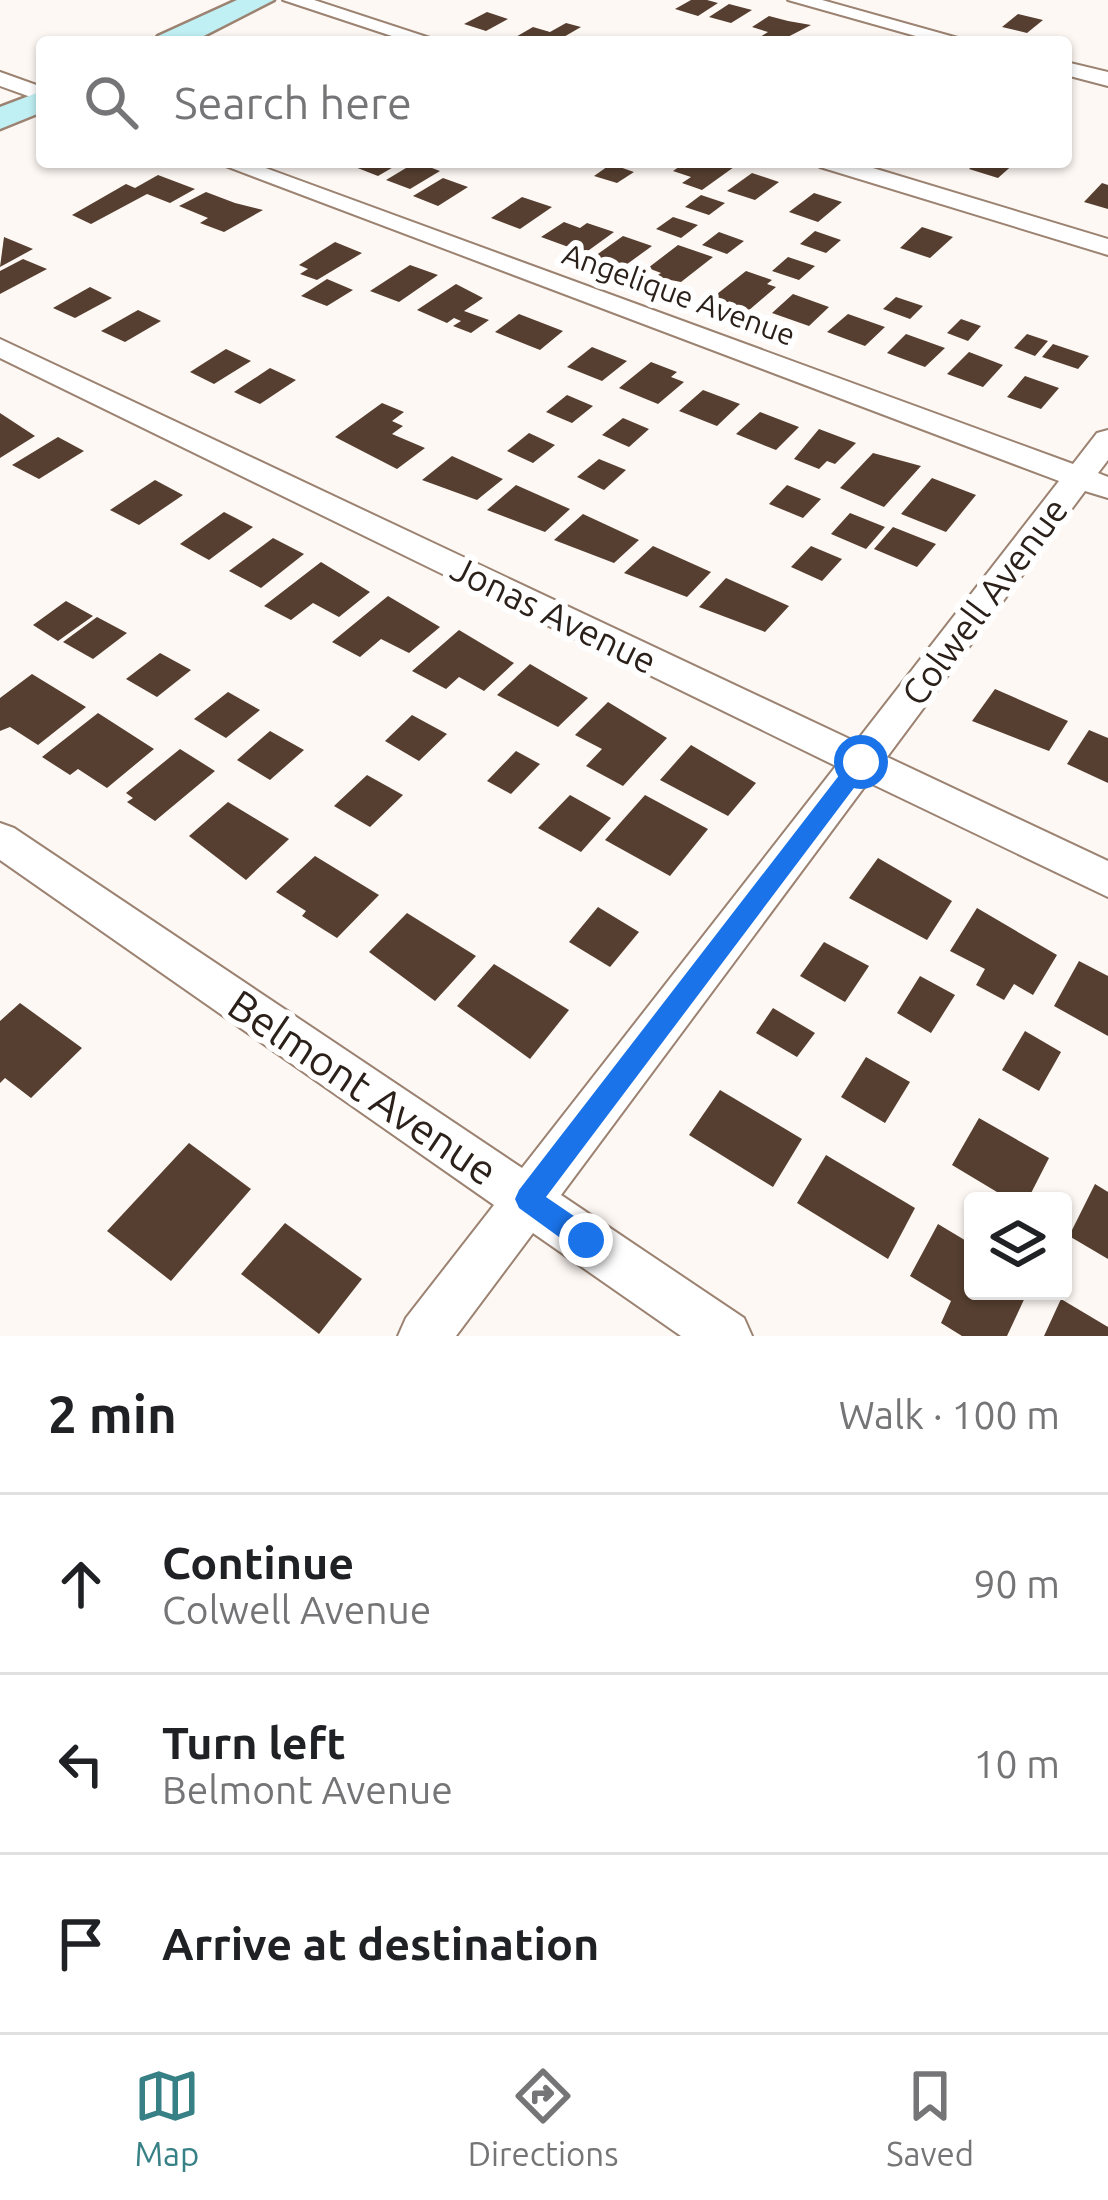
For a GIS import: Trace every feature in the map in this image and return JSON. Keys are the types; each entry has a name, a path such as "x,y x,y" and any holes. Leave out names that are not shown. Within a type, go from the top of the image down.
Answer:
{"street":[{"path":"181,36 260,0"},
{"path":"293,0 412,36"},
{"path":"798,0 939,36"},
{"path":"1072,70 1108,79"},
{"path":"0,79 36,94"},
{"path":"0,119 36,100"},
{"name":"Angelique Avenue","path":"243,168 1093,483"},
{"path":"848,168 1108,247"},
{"name":"Jonas Avenue","path":"0,347 1108,880"},
{"name":"Colwell Avenue","path":"424,1336 861,762 1093,483 1108,439"},
{"name":"Belmont Avenue","path":"0,838 726,1336"}],"building":[{"path":"691,0 718,3 698,16 675,9"},
{"path":"729,4 752,10 731,23 709,17"},
{"path":"487,12 508,19 486,31 464,24"},
{"path":"1018,14 1043,20 1027,33 1002,27"},
{"path":"769,16 811,25 790,36 762,36 768,32 752,27"},
{"path":"566,23 581,27 565,36 517,36 533,27 550,32"},
{"path":"358,168 392,168 378,176"},
{"path":"406,168 440,171 410,189 386,180"},
{"path":"605,168 634,172 617,183 594,176"},
{"path":"733,168 702,190 682,183 691,177 673,171"},
{"path":"970,168 1009,168 998,178"},
{"path":"752,173 779,182 755,200 727,191"},
{"path":"158,175 195,189 170,203 147,194 91,224 72,215 126,184 135,188"},
{"path":"443,178 468,187 438,206 413,196"},
{"path":"1102,183 1108,185 1108,209 1084,202"},
{"path":"206,192 263,210 224,232 200,223 208,218 179,206"},
{"path":"814,193 842,202 818,222 789,212"},
{"path":"701,195 725,203 709,215 685,207"},
{"path":"522,197 552,207 520,229 491,218"},
{"path":"673,217 698,225 681,238 656,229"},
{"path":"564,222 614,232 585,253 541,237"},
{"path":"922,227 953,237 930,258 900,248"},
{"path":"815,231 841,240 826,253 800,244"},
{"path":"719,232 744,241 727,254 702,245"},
{"path":"623,236 652,246 623,267 595,256"},
{"path":"4,237 33,249 0,267"},
{"path":"335,242 362,253 317,280 300,274 308,269 299,265"},
{"path":"678,245 713,257 681,282 655,277 661,273 648,268"},
{"path":"788,257 815,266 799,280 772,271"},
{"path":"23,259 47,269 0,294 0,271"},
{"path":"410,265 438,275 399,302 370,291"},
{"path":"746,271 772,280 767,284 776,287 748,311 712,298"},
{"path":"327,279 353,290 327,306 301,296"},
{"path":"456,284 483,298 464,311 489,320 471,333 453,326 461,321 454,318 447,323 417,310"},
{"path":"90,287 112,298 75,318 53,308"},
{"path":"793,294 829,307 809,326 772,313"},
{"path":"896,297 923,306 910,319 883,309"},
{"path":"138,310 161,321 125,342 101,331"},
{"path":"519,314 563,331 540,350 495,332"},
{"path":"848,314 885,327 865,346 827,332"},
{"path":"961,319 981,326 968,341 947,333"},
{"path":"906,334 945,348 925,367 887,353"},
{"path":"1027,334 1048,341 1035,356 1014,348"},
{"path":"1053,344 1089,356 1078,369 1042,357"},
{"path":"592,347 627,361 602,381 567,367"},
{"path":"226,349 251,361 214,384 190,372"},
{"path":"969,352 1003,365 983,387 947,374"},
{"path":"651,362 677,372 671,377 684,382 658,404 619,388"},
{"path":"270,368 296,380 260,404 234,392"},
{"path":"1025,376 1059,388 1041,409 1007,397"},
{"path":"703,390 740,404 717,426 679,411"},
{"path":"567,395 593,406 572,423 546,412"},
{"path":"382,403 404,412 392,421 403,426 392,434 425,448 397,469 335,437"},
{"path":"760,412 799,427 776,450 736,434"},
{"path":"0,413 35,436 0,458"},
{"path":"623,418 649,429 629,447 602,435"},
{"path":"819,429 856,443 835,464 827,461 819,469 794,459"},
{"path":"529,433 555,445 533,463 507,451"},
{"path":"58,437 84,451 39,479 12,465"},
{"path":"873,453 921,466 884,507 840,488"},
{"path":"452,456 503,479 477,500 422,480"},
{"path":"599,459 626,470 604,490 577,477"},
{"path":"932,478 976,495 946,532 901,514"},
{"path":"155,480 183,495 139,525 110,510"},
{"path":"516,485 570,509 545,532 487,510"},
{"path":"787,485 821,499 803,518 769,504"},
{"path":"224,512 253,527 209,560 180,544"},
{"path":"850,513 885,527 866,549 831,534"},
{"path":"583,514 639,540 614,563 554,540"},
{"path":"893,527 936,544 917,567 874,549"},
{"path":"273,538 304,554 261,588 229,571"},
{"path":"653,546 711,572 687,597 624,573"},
{"path":"811,546 842,559 822,581 791,567"},
{"path":"321,562 370,592 339,617 313,603 291,620 264,606"},
{"path":"726,578 789,606 765,632 699,607"},
{"path":"388,596 440,627 409,653 381,639 360,657 332,642"},
{"path":"66,601 93,616 58,641 33,625"},
{"path":"97,617 127,633 93,659 63,642"},
{"path":"459,630 514,663 484,691 459,677 446,689 412,671"},
{"path":"160,653 191,670 157,697 126,679"},
{"path":"530,664 588,698 558,727 497,695"},
{"path":"32,674 86,707 38,745 10,727 0,731 0,698"},
{"path":"995,689 1068,721 1049,751 972,721"},
{"path":"228,692 260,710 226,738 194,719"},
{"path":"608,702 667,738 623,786 586,766 602,749 575,735"},
{"path":"98,713 154,749 107,788 78,769 70,775 42,757"},
{"path":"412,715 447,734 419,761 385,741"},
{"path":"1089,730 1108,738 1108,783 1067,764"},
{"path":"270,731 304,750 270,780 237,760"},
{"path":"691,745 756,783 728,816 660,780"},
{"path":"180,749 215,771 155,821 127,802 133,798 126,793"},
{"path":"516,751 540,764 511,794 487,781"},
{"path":"367,775 403,795 370,827 334,806"},
{"path":"570,795 611,818 581,852 538,828"},
{"path":"645,795 708,829 670,876 605,840"},
{"path":"228,802 289,839 246,880 189,836"},
{"path":"315,856 379,895 337,938 276,892"},
{"path":"878,858 952,901 927,940 849,898"},
{"path":"598,907 639,932 610,967 569,942"},
{"path":"977,908 1057,955 1033,995 1014,984 1004,1000 976,985 985,969 950,951"},
{"path":"407,913 476,956 435,1001 369,952"},
{"path":"824,942 869,966 845,1002 800,976"},
{"path":"1079,961 1108,976 1108,1036 1054,1006"},
{"path":"494,964 569,1010 530,1059 457,1006"},
{"path":"920,976 955,995 931,1033 897,1013"},
{"path":"20,1003 82,1048 31,1098 5,1078 0,1083 0,1021"},
{"path":"773,1008 815,1033 797,1057 756,1033"},
{"path":"1025,1031 1061,1052 1039,1091 1002,1070"},
{"path":"866,1057 910,1082 885,1123 841,1097"},
{"path":"720,1090 802,1139 773,1187 689,1135"},
{"path":"979,1118 1049,1158 1032,1192 997,1192 952,1165"},
{"path":"189,1143 251,1189 171,1281 107,1231"},
{"path":"826,1155 915,1208 888,1259 797,1203"},
{"path":"1095,1184 1108,1192 1108,1259 1072,1238"},
{"path":"285,1223 362,1279 319,1334 241,1274"},
{"path":"938,1224 964,1240 964,1300 1024,1300 1007,1336 962,1336 941,1323 951,1301 910,1276"},
{"path":"1061,1300 1108,1327 1108,1336 1044,1336"}],"route":[{"path":"586,1240 528,1199 861,762"}]}
